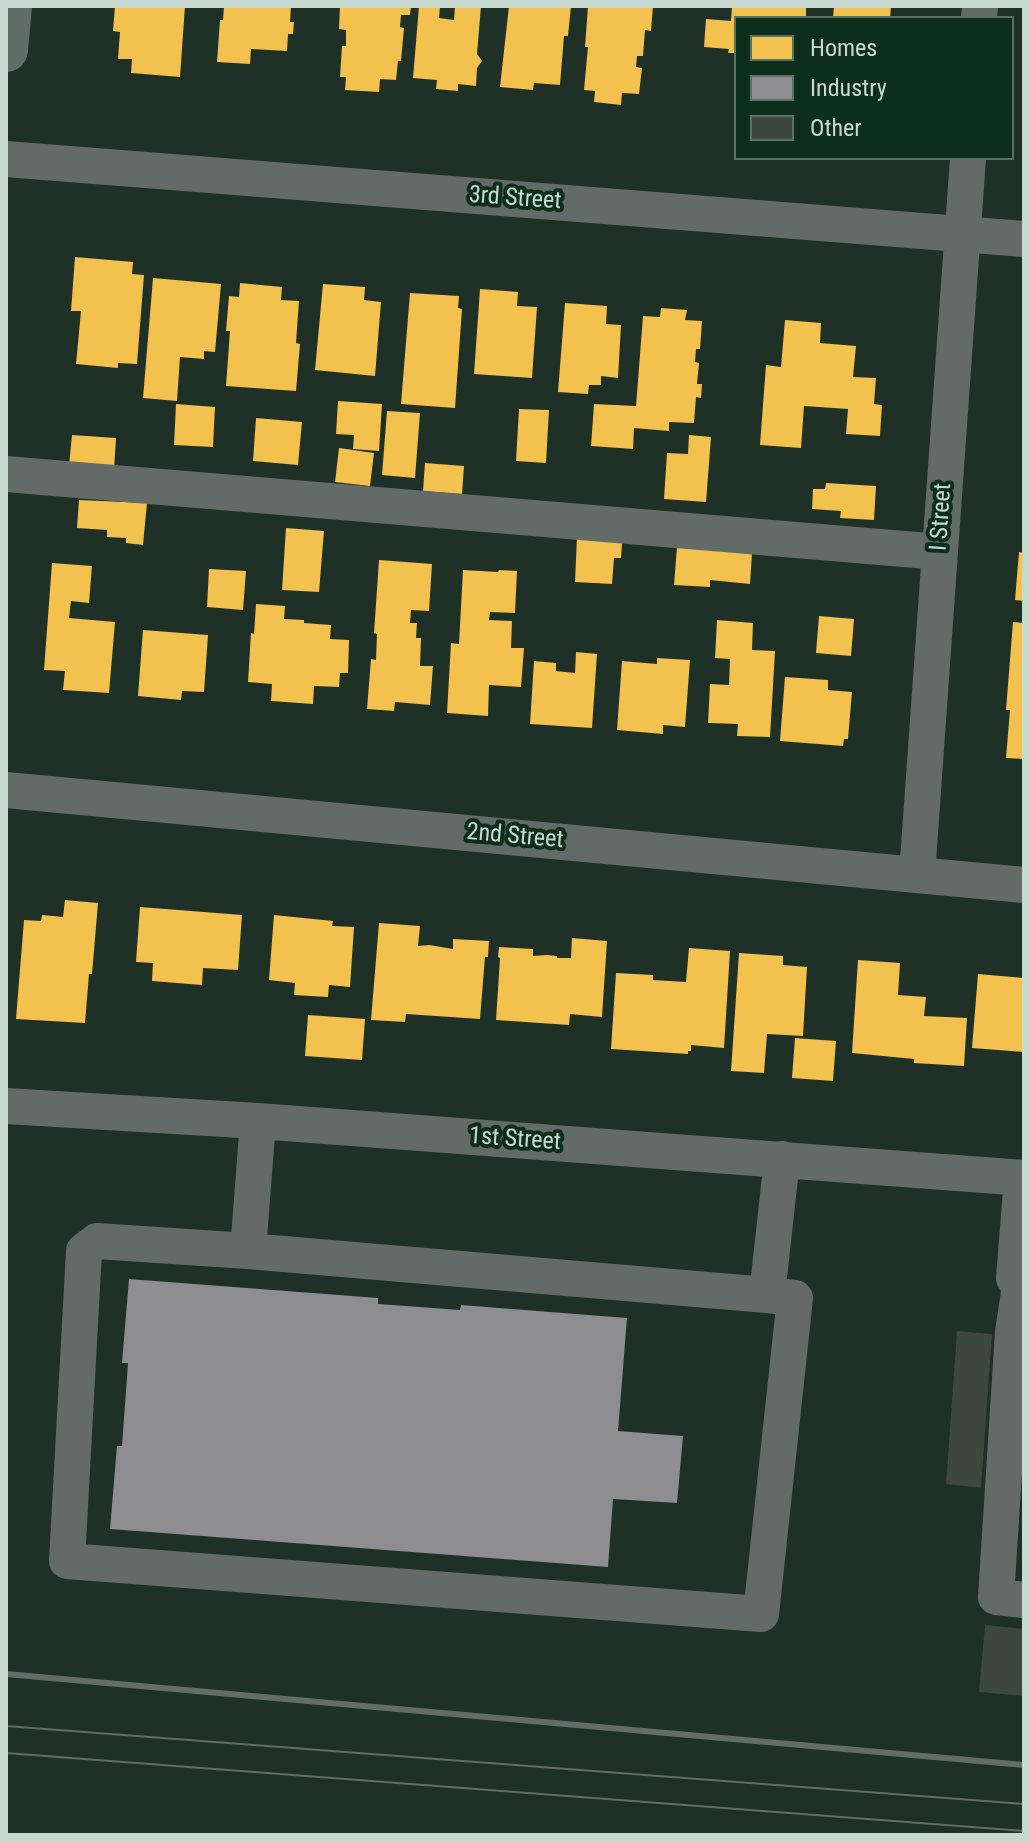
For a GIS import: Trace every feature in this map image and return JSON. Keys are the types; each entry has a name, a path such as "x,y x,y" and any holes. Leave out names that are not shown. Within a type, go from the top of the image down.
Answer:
{"main road":[{"path":"6,50 10,6"}],"street":[{"name":"3rd Street","path":"6,159 1024,239"},
{"name":"I Street","path":"917,875 968,160"},
{"path":"6,474 940,552"},
{"name":"2nd Street","path":"6,790 1024,885"},
{"name":"1st Street","path":"6,1106 258,1121 1023,1178"},
{"path":"248,1251 258,1121"},
{"path":"767,1295 782,1159"},
{"path":"1023,1178 1014,1278 1022,1286 1013,1332 996,1597 1024,1600"},
{"path":"97,1241 767,1295 795,1298 761,1614 67,1561 84,1251 97,1241"}],"building: Homes":[{"path":"115,6 185,6 180,77 131,73 132,59 118,59 120,32 113,31"},
{"path":"224,6 291,6 293,34 288,34 287,51 251,49 250,64 217,62"},
{"path":"340,6 411,6 410,15 401,15 400,27 404,28 396,80 380,79 379,92 345,90 346,77 340,77 346,30 339,29"},
{"path":"419,6 440,6 439,18 454,20 455,6 481,6 477,54 482,61 477,68 476,86 458,84 458,91 436,89 437,80 413,78"},
{"path":"509,6 571,6 568,36 564,36 560,85 534,83 533,90 500,87"},
{"path":"588,6 653,6 651,31 645,30 643,56 637,56 636,67 642,68 639,94 622,93 621,105 594,102 595,91 584,90"},
{"path":"732,6 806,7 806,16 734,16 734,53 728,53 729,49 704,47 706,19 731,21"},
{"path":"834,6 891,6 890,16 833,16"},
{"path":"75,257 133,262 132,274 144,275 137,364 118,363 118,368 76,364 81,311 71,311"},
{"path":"153,278 221,284 215,352 204,351 204,359 180,357 177,401 143,398"},
{"path":"240,283 282,287 281,300 299,301 296,343 300,344 296,391 226,386 229,296 239,297"},
{"path":"323,284 365,287 364,300 381,302 375,376 315,370"},
{"path":"480,289 518,292 517,306 537,307 532,378 474,374"},
{"path":"410,293 459,296 458,308 462,309 455,408 401,404"},
{"path":"565,303 607,306 606,324 621,325 618,378 601,376 601,385 589,385 588,394 558,392"},
{"path":"661,308 687,310 685,320 702,321 700,349 696,349 695,362 699,363 697,384 702,384 701,398 696,397 694,423 669,422 669,431 634,428 633,449 591,446 594,404 636,406 643,316 660,317"},
{"path":"785,320 821,323 820,343 856,346 853,377 876,378 874,404 882,405 880,436 846,434 848,409 804,406 801,448 760,445 766,365 781,367"},
{"path":"338,401 382,404 379,451 353,449 354,435 336,434"},
{"path":"176,404 215,407 213,447 174,445"},
{"path":"519,409 549,410 546,463 516,461"},
{"path":"387,411 420,413 415,478 382,475"},
{"path":"256,418 302,422 298,465 253,461"},
{"path":"72,435 116,438 114,470 69,466"},
{"path":"689,435 711,437 706,502 664,499 667,453 688,454"},
{"path":"339,448 374,453 370,486 335,482"},
{"path":"425,463 464,466 462,494 423,491"},
{"path":"826,483 876,486 874,520 840,518 841,511 812,509 813,489 825,489"},
{"path":"79,500 147,503 143,545 126,543 126,538 107,537 107,530 77,528"},
{"path":"286,528 324,531 319,592 282,590"},
{"path":"577,537 622,543 621,558 614,558 612,584 575,582"},
{"path":"677,547 752,553 750,584 710,580 710,587 674,585"},
{"path":"1019,552 1024,553 1024,601 1015,600"},
{"path":"379,560 432,564 429,611 411,610 410,623 417,623 416,638 421,638 420,666 433,666 430,705 395,702 394,711 367,709 371,659 376,660 377,634 374,633"},
{"path":"52,563 92,566 89,603 71,601 69,618 115,622 109,693 63,690 65,671 44,670"},
{"path":"209,569 246,571 243,610 207,607"},
{"path":"463,570 517,571 515,613 490,612 489,620 512,621 511,648 524,648 521,687 489,685 488,716 447,713 451,643 459,644"},
{"path":"256,604 285,606 284,619 331,625 330,639 349,640 348,673 340,673 339,687 314,686 313,704 271,701 272,684 248,682"},
{"path":"819,616 854,619 851,656 816,653"},
{"path":"717,620 753,623 752,650 775,651 770,737 737,736 738,724 708,723 710,684 729,685 730,659 715,658"},
{"path":"1013,622 1024,623 1024,759 1006,758 1010,710 1006,710"},
{"path":"143,630 208,635 204,692 182,691 181,700 138,696"},
{"path":"576,652 597,654 592,728 530,724 534,661 556,663 556,671 575,673"},
{"path":"657,658 690,660 685,727 663,725 663,734 617,730 622,661 657,664"},
{"path":"785,677 828,680 828,690 852,692 848,739 844,739 843,746 780,741"},
{"path":"65,900 98,903 85,1023 16,1019 24,920 41,921 42,915 63,917"},
{"path":"140,907 242,915 238,970 203,968 202,985 152,981 153,963 136,962"},
{"path":"274,915 333,921 332,926 354,927 350,987 329,985 328,997 294,995 295,983 269,980"},
{"path":"379,923 420,926 418,946 453,949 453,939 489,941 480,1019 406,1014 405,1022 371,1020"},
{"path":"572,938 607,941 602,1017 570,1014 569,1025 496,1020 499,947 533,949 533,956 571,958"},
{"path":"689,948 730,951 724,1048 691,1045 688,1054 611,1049 616,973 653,975 653,980 686,982"},
{"path":"739,953 783,956 783,965 807,967 803,1036 767,1034 764,1073 731,1071"},
{"path":"858,960 900,963 898,995 926,997 924,1016 967,1018 964,1066 914,1063 914,1059 852,1053"},
{"path":"978,974 1024,978 1024,1052 972,1048"},
{"path":"308,1015 365,1019 362,1060 305,1056"},
{"path":"795,1038 836,1041 833,1081 792,1078"}],"building: Industry":[{"path":"129,1279 378,1298 378,1304 460,1310 461,1305 627,1318 618,1431 683,1436 677,1503 613,1499 608,1567 110,1529 117,1446 122,1446 128,1363 122,1363"}],"building: Other":[{"path":"957,1331 992,1334 981,1488 946,1484"},
{"path":"985,1625 1024,1629 1024,1696 979,1692"}],"tram line":[{"path":"6,1726 1024,1804"},
{"path":"6,1753 1024,1831"}],"railway":[{"path":"6,1674 1024,1765"}]}
